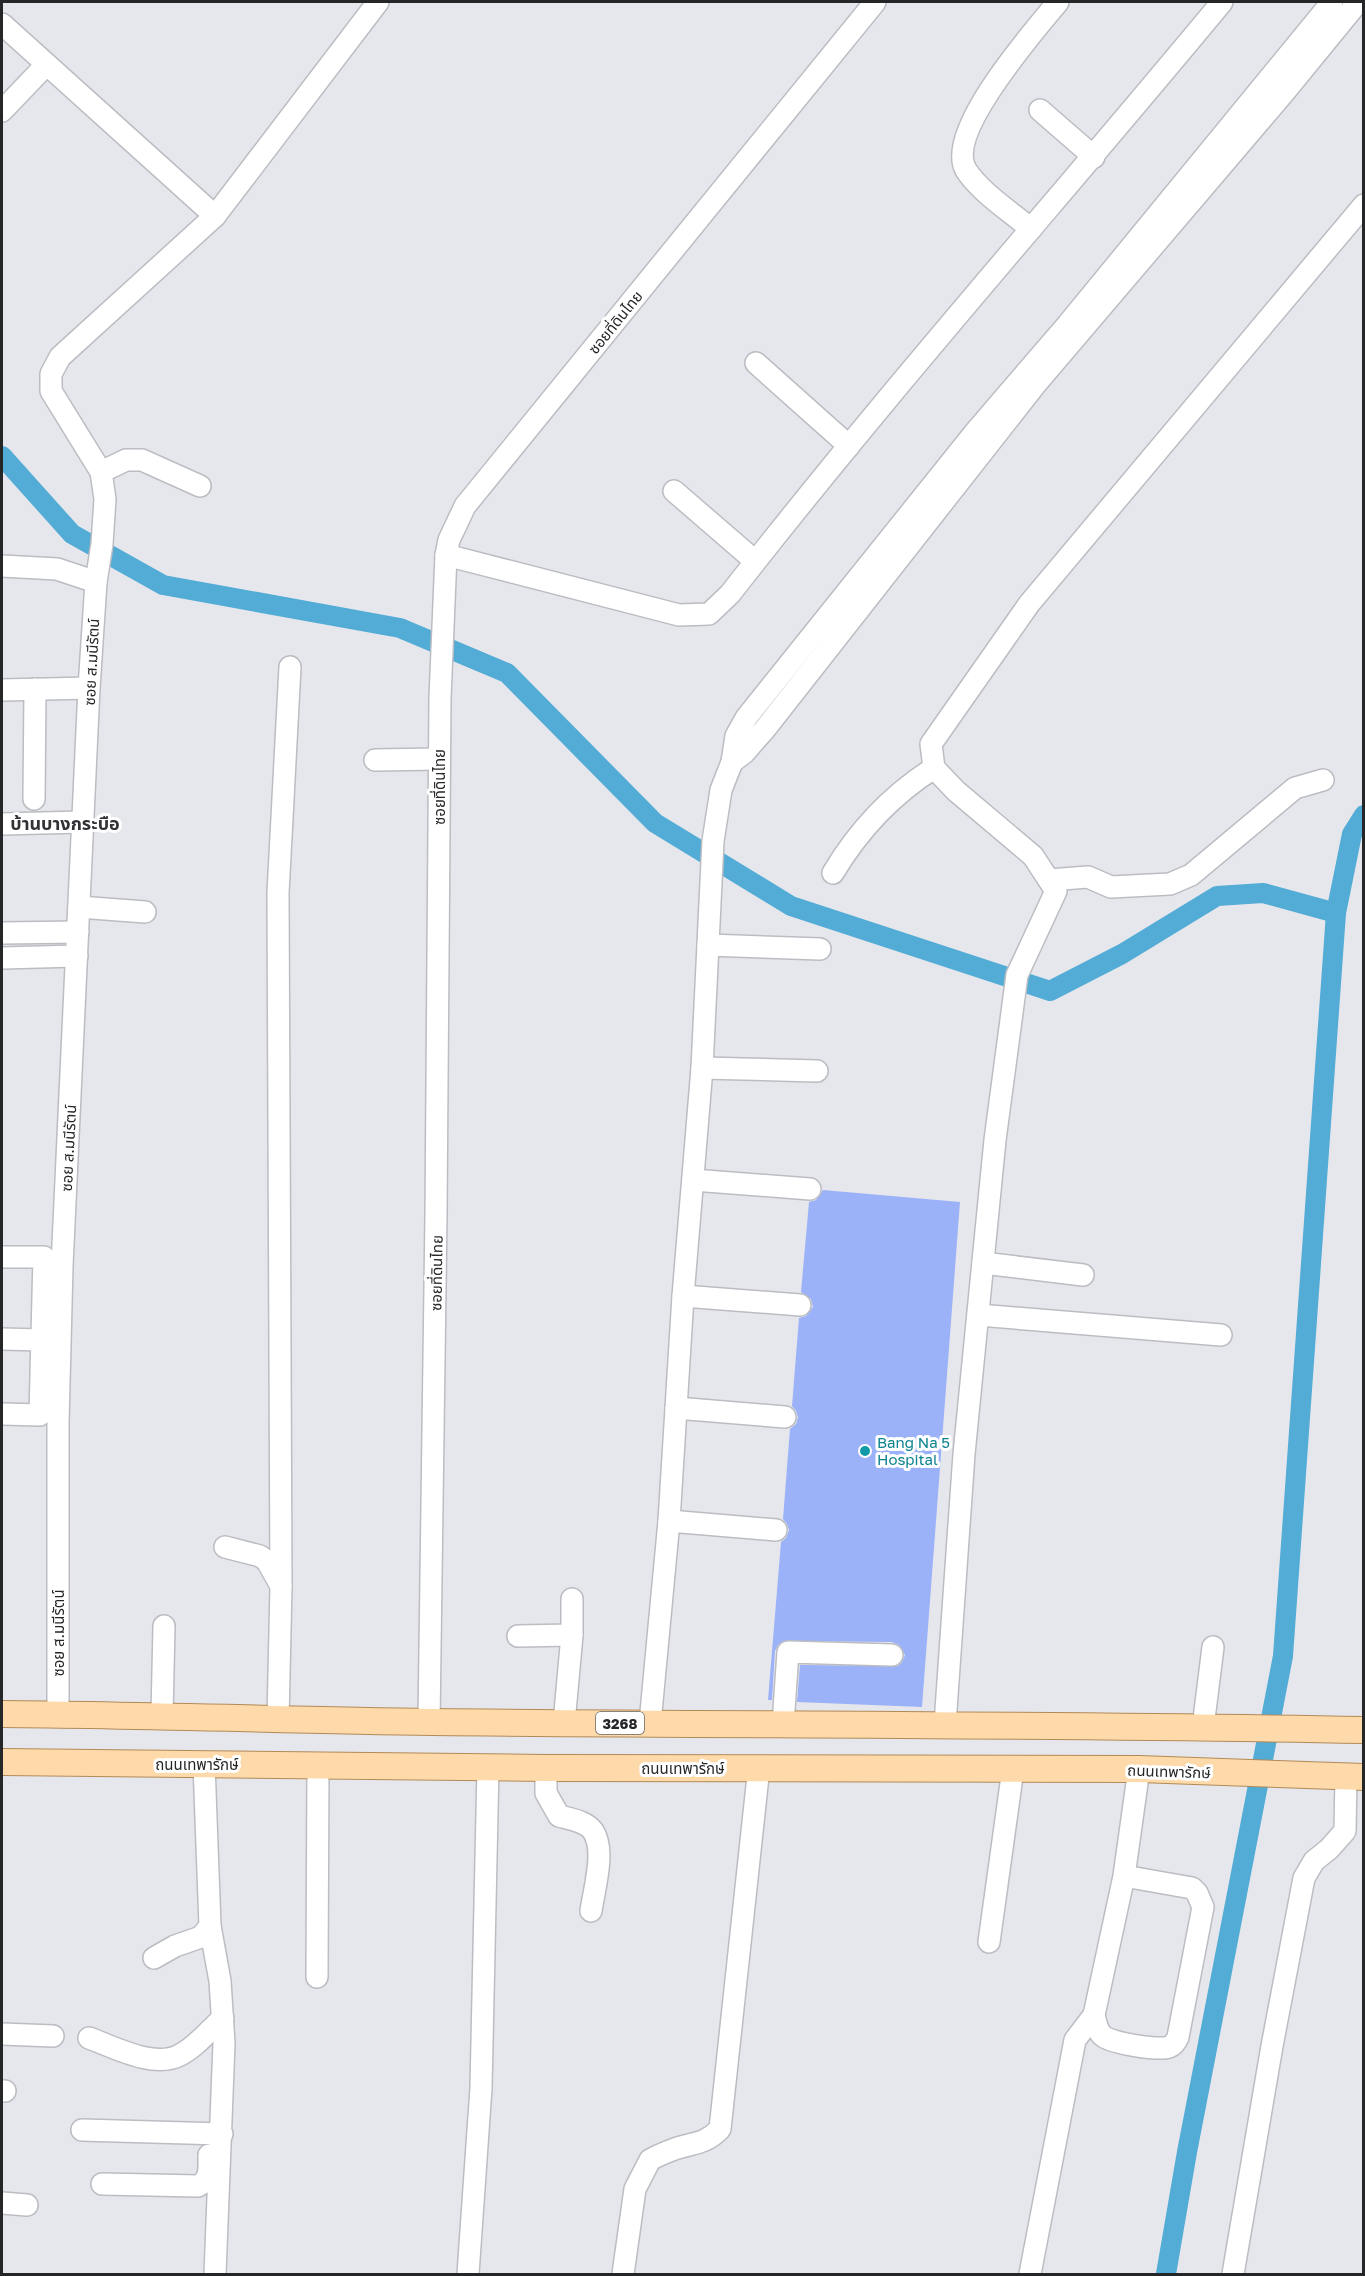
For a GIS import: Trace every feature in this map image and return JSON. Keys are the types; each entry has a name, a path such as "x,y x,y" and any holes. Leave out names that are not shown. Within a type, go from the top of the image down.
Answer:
{"main road":[{"name":"3268","path":"2,1714 162,1715 429,1722 945,1724 1364,1730"},
{"name":"ถนนเทพารักษ์","path":"2,1762 546,1768 1139,1769 1355,1777"}],"street":[{"path":"200,486 142,460 126,460 100,472 51,391 51,374 60,357 215,216 378,2"},
{"name":"ซอยที่ดินไทย","path":"429,1722 440,698 446,555 449,540 465,506 874,2"},
{"path":"1031,229 978,184 966,169 961,154 972,121 998,78 1058,2"},
{"path":"446,555 679,615 709,614 730,594 849,447 1222,2"},
{"path":"1310,44 1332,2"},
{"path":"650,1723 669,1521 683,1296 702,1068 713,841 721,790 732,762 744,753 765,729 836,623 976,432 1074,328 1310,44 1358,2"},
{"path":"2,24 215,216"},
{"path":"2,111 46,65"},
{"path":"1040,110 1094,157"},
{"path":"945,1724 964,1454 994,1140 1017,975 1056,891 1033,856 956,791 934,768 931,744 1029,604 1364,205"},
{"path":"756,363 849,447"},
{"name":"ซอย ส.มนีรัตน์","path":"57,1715 59,1359 82,822 96,582 105,499 100,472"},
{"path":"674,491 755,561"},
{"path":"2,566 57,569 96,582"},
{"path":"278,1719 281,1586 278,893 290,667"},
{"path":"2,690 90,688"},
{"path":"34,689 34,799"},
{"path":"375,760 440,759"},
{"path":"833,873 845,853 878,814 909,784 934,768"},
{"path":"1049,880 1088,878 1111,887 1170,884 1191,875 1295,788 1323,780"},
{"path":"2,824 82,822"},
{"path":"79,907 145,912"},
{"path":"2,933 78,932"},
{"path":"708,945 820,950"},
{"path":"2,958 77,956"},
{"path":"702,1068 817,1071"},
{"path":"693,1180 810,1189"},
{"path":"2,1257 44,1257 40,1415 2,1414"},
{"path":"983,1263 1083,1275"},
{"path":"683,1296 800,1305"},
{"path":"978,1316 1221,1335"},
{"path":"2,1339 42,1340"},
{"path":"676,1408 785,1417"},
{"path":"669,1521 776,1530"},
{"path":"225,1547 260,1556 267,1561 281,1586"},
{"path":"564,1723 572,1635 572,1599"},
{"path":"162,1715 164,1626"},
{"path":"519,1636 572,1635"},
{"path":"1203,1727 1212,1647"},
{"path":"783,1724 788,1652 892,1655"},
{"path":"204,1764 210,1926 220,1982 224,2043 216,2134 215,2274"},
{"path":"317,1977 318,1765"},
{"path":"468,2274 481,2088 488,1767"},
{"path":"623,2274 635,2189 650,2160 674,2149 697,2145 710,2139 720,2130 759,1767"},
{"path":"546,1768 546,1793 559,1816 579,1821 592,1830 600,1846 591,1911"},
{"path":"989,1942 1013,1769"},
{"path":"1124,1876 1192,1888 1197,1893 1203,1907 1179,2037 1175,2044 1168,2048 1108,2039 1097,2029 1094,2015 1124,1876 1139,1769"},
{"path":"1233,2274 1272,2046 1304,1878 1314,1861 1329,1849 1345,1831 1355,1777"},
{"path":"153,1958 175,1946 201,1937 210,1926"},
{"path":"1030,2274 1075,2040 1094,2015"},
{"path":"89,2038 153,2060 167,2060 189,2049 223,2018"},
{"path":"2,2034 53,2036"},
{"path":"82,2130 216,2134"},
{"path":"102,2184 198,2187 208,2178 216,2134"},
{"path":"2,2204 27,2205"}],"building":[{"name":"Bang Na 5 Hospital","path":"823,1190 960,1202 922,1707 797,1702 800,1665 898,1666 905,1655 899,1645 892,1642 783,1641 775,1651 772,1700 768,1700 781,1542 786,1538 789,1530 783,1519 790,1429 796,1424 798,1417 792,1406 799,1318 806,1316 813,1307 811,1299 801,1292 809,1202 816,1200"}],"waterway":[{"path":"2,456 72,534 163,585 400,628 507,673 655,823 791,906 1050,991 1122,954 1217,896 1263,893 1336,913"},
{"path":"1166,2274 1187,2152 1283,1656 1336,913 1352,834 1364,815"}],"place":[{"name":"Bang Na 5 Hospital","path":"865,1451"}],"district":[{"name":"บ้านบางกระบือ","path":"65,823"}]}
